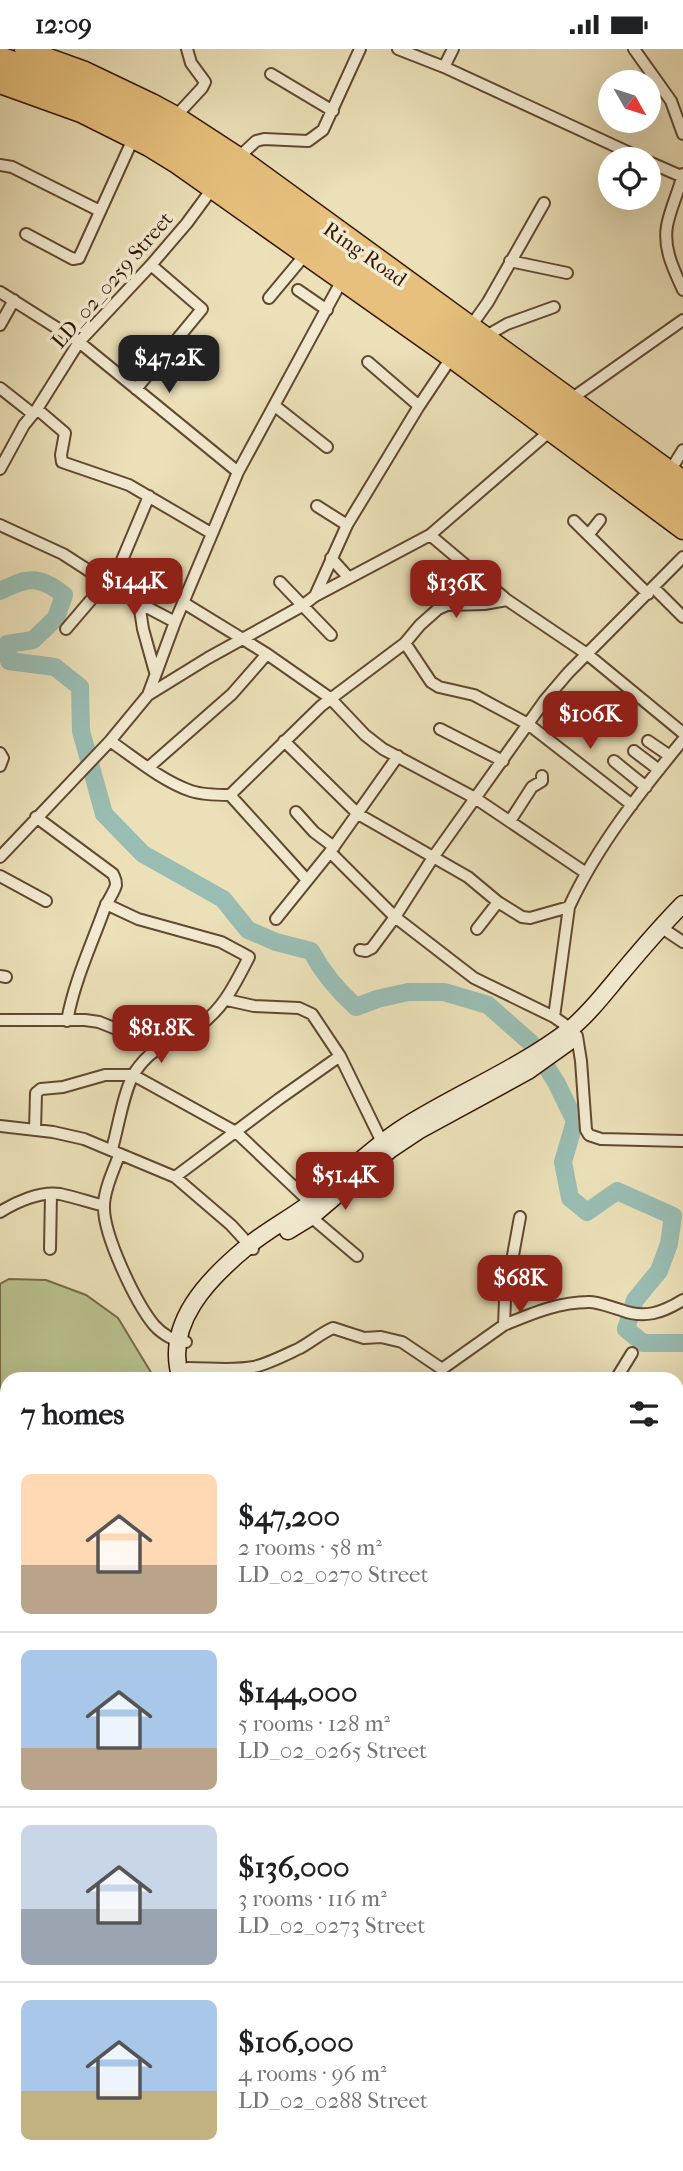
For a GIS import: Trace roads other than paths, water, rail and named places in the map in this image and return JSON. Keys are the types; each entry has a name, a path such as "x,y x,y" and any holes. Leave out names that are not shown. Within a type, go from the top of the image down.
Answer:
{"main road":[{"path":"24,49 85,71 176,116 239,157 677,476"},
{"name":"Ring Road","path":"0,56 100,92 162,123 683,494"},
{"name":"Ring Road","path":"0,71 116,115 173,146 683,511"},
{"path":"0,84 81,113 175,163 450,358 683,530"},
{"path":"574,1032 662,925 683,904"},
{"path":"187,1372 182,1342 192,1314 252,1248 311,1210 418,1131 554,1048 605,1008 668,932 683,918"},
{"path":"311,1210 382,1142 404,1127 525,1067"}],"street":[{"path":"176,116 205,82 191,62 187,49"},
{"path":"239,157 256,141 308,141 323,130 360,49"},
{"path":"398,49 444,67 617,147"},
{"path":"444,67 453,49"},
{"path":"634,49 671,101 683,134"},
{"path":"271,74 333,111"},
{"path":"26,234 76,259 82,252 133,139"},
{"path":"0,165 12,167 100,211"},
{"path":"661,167 683,176 667,226 666,245 683,290"},
{"name":"LD_02_0259 Street","path":"0,469 79,342 151,265 212,190"},
{"path":"479,331 488,302 544,203"},
{"path":"269,298 304,256"},
{"path":"510,261 567,273"},
{"path":"136,389 202,309 151,265"},
{"path":"148,695 175,622 238,472 341,282"},
{"path":"298,290 327,310"},
{"path":"0,292 79,342 238,472"},
{"path":"0,325 14,300"},
{"path":"479,331 554,307"},
{"path":"571,399 683,320"},
{"path":"164,356 176,367"},
{"path":"315,596 347,525 450,358"},
{"path":"368,362 419,406"},
{"path":"0,388 65,433 62,462 129,485 211,533"},
{"path":"275,406 327,447"},
{"path":"1,854 110,741 148,695 208,657 430,534 550,432"},
{"path":"677,476 683,450"},
{"path":"66,629 109,582 149,496"},
{"path":"317,506 347,525"},
{"path":"589,534 600,520"},
{"path":"573,521 683,617"},
{"path":"0,525 63,554 139,603 175,622"},
{"path":"430,534 507,600 587,654 683,733"},
{"path":"360,950 372,948 395,917 434,856 545,700 683,557"},
{"path":"331,558 349,578"},
{"path":"280,582 331,635"},
{"path":"110,741 190,791 208,795 230,795 331,698 405,643 438,609 447,605 507,600"},
{"path":"139,603 155,672"},
{"path":"184,603 267,654 331,698 365,735 383,749 475,798 586,873"},
{"path":"405,643 431,682 439,687 474,695 528,724 632,804"},
{"path":"149,767 232,694 267,654"},
{"path":"440,729 503,761"},
{"path":"554,1017 569,907 586,873 632,804 683,740"},
{"path":"284,741 358,814 468,877 498,902 522,917 530,918 569,907"},
{"path":"648,741 670,756"},
{"path":"634,751 659,770"},
{"path":"0,753 3,758 0,766"},
{"path":"276,919 332,849 398,756"},
{"path":"614,761 646,787"},
{"path":"510,821 532,787 542,781 542,776"},
{"path":"230,795 307,880"},
{"path":"296,811 395,917 474,978 554,1017 574,1032 581,1062 586,1130 589,1135 601,1139 683,1141"},
{"path":"36,817 113,874 116,880 116,887 106,904 81,970 67,1021"},
{"path":"0,876 46,901"},
{"path":"477,929 498,902"},
{"path":"106,904 138,919 221,942 249,957 227,1000 195,1029 149,1054 133,1075 104,1206 110,1238 140,1305 155,1327 182,1342"},
{"path":"668,932 683,942"},
{"path":"227,1000 254,1006 299,1008 312,1014 340,1056 382,1142"},
{"path":"0,1020 99,1022 159,1047"},
{"path":"175,1177 340,1056"},
{"path":"34,1131 35,1099 36,1093 41,1089 63,1087 105,1075 133,1075 236,1132 357,1256"},
{"path":"0,1126 53,1132 84,1139 175,1177 231,1225 252,1248"},
{"path":"0,1212 27,1199 51,1194 104,1206"},
{"path":"50,1249 51,1194"},
{"path":"504,1325 505,1299 520,1217"},
{"path":"444,1372 504,1325 546,1308 590,1302 645,1315 669,1309 683,1300"},
{"path":"208,1372 254,1367 306,1345 333,1328 364,1338 402,1342 439,1372"},
{"path":"620,1372 632,1353"}],"waterway":[{"path":"0,591 33,580 47,584 64,595 56,618 33,640 7,644 9,661 55,667 80,687 81,731 104,814 143,854 223,899 248,930 276,942 311,951 331,981 356,1007 408,992 444,992 488,1005 531,1043 556,1082 575,1121 563,1162 570,1198 587,1212 617,1191 673,1216 669,1244 659,1271 635,1300 626,1329 643,1343 683,1343"}]}
